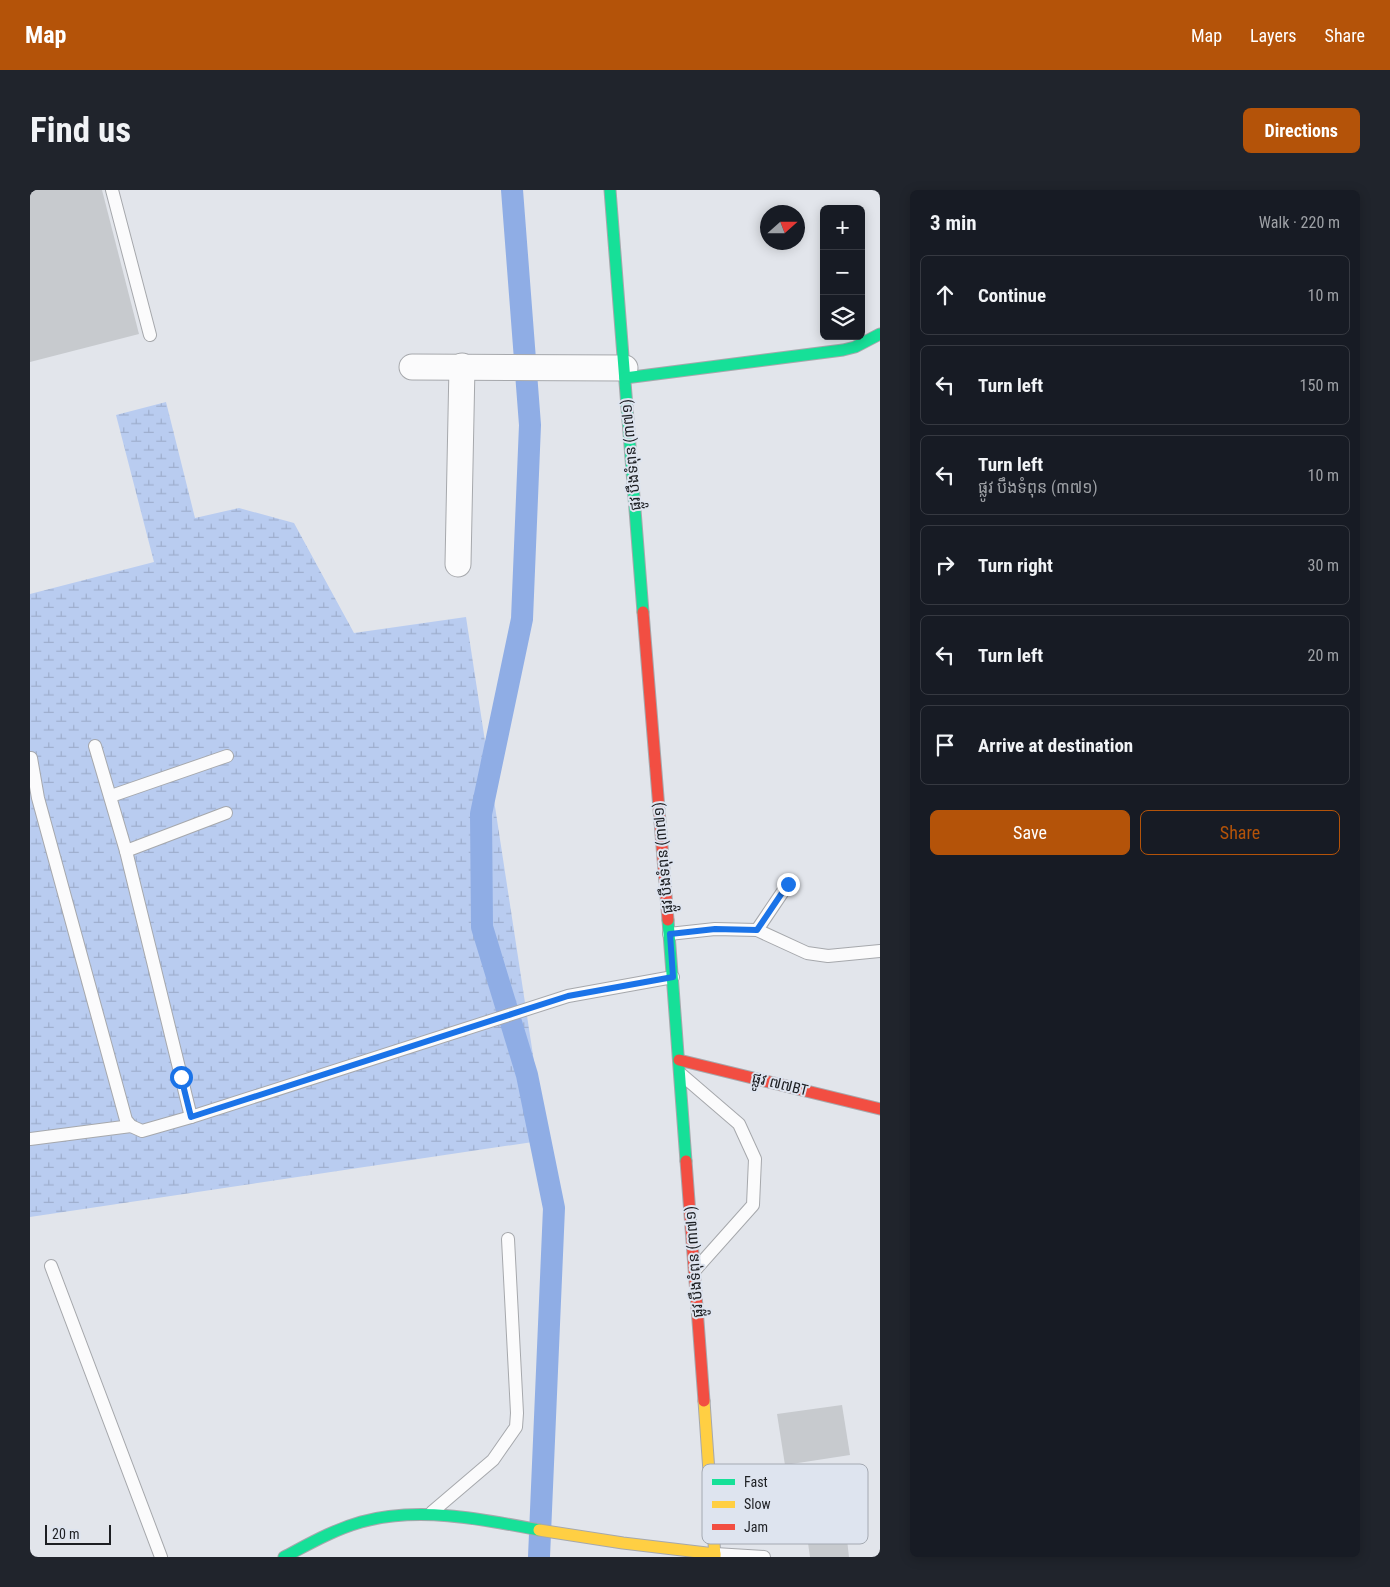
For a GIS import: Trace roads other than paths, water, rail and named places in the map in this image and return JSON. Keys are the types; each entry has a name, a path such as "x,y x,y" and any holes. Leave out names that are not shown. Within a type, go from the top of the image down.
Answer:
{"main road":[{"name":"ផ្លូវ បឹងទំពុន (៣៧១)","path":"610,190 670,934 708,1464"},
{"path":"625,373 843,350 855,347 880,334"},
{"name":"ផ្លូវ ៧៧BT","path":"679,1060 880,1109"},
{"path":"284,1557 330,1534 373,1519 430,1514 492,1521 715,1556"}],"street":[{"path":"458,564 462,366"},
{"path":"412,367 506,366 625,373"}],"lane":[{"path":"112,190 150,335"},
{"path":"95,746 126,852 191,1117"},
{"path":"111,796 227,756"},
{"path":"31,758 34,799 126,1120 131,1126"},
{"path":"126,852 226,813"},
{"path":"757,930 788,884"},
{"path":"670,934 715,929 757,930 808,953 828,956 880,951"},
{"path":"30,1139 131,1126 142,1130 191,1117 568,996 673,977"},
{"path":"680,1074 739,1124 755,1159 753,1205 694,1271"},
{"path":"430,1514 493,1460 516,1427 517,1413 508,1239"},
{"path":"51,1266 161,1557"},
{"path":"715,1556 764,1557"}],"waterway":[{"path":"512,190 530,425 522,619 481,814 482,927 527,1075 554,1208 539,1557"}]}
